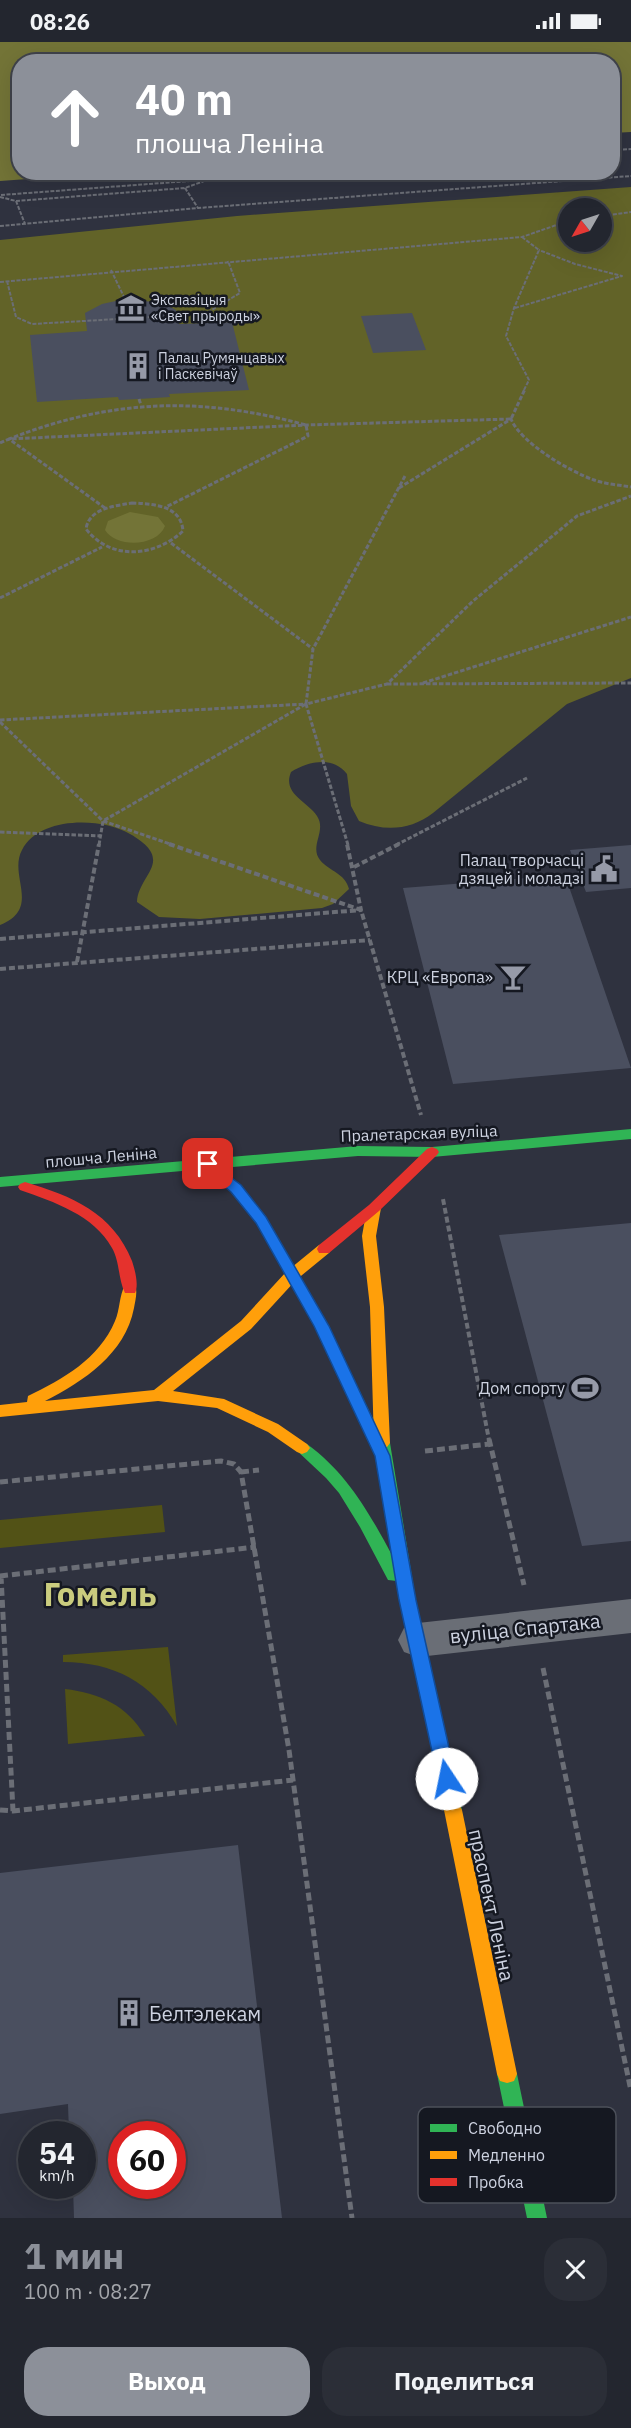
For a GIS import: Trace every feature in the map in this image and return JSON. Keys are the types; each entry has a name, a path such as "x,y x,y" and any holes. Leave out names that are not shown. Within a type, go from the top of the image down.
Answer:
{"main road":[{"name":"Пралетарская вуліца","path":"208,1164 358,1151 432,1152 631,1134"},
{"path":"158,1395 246,1325 291,1276 374,1208 432,1152"},
{"path":"208,1164 236,1188 261,1220 321,1326 382,1456"},
{"name":"плошча Леніна","path":"0,1183 208,1164"},
{"name":"плошча Леніна","path":"0,1183 40,1190 67,1200 91,1213 110,1231 123,1251 130,1274 130,1297 125,1320 113,1343 95,1363 72,1382 44,1396 0,1411"},
{"name":"праспект Леніна","path":"374,1208 369,1236 377,1307 382,1456 408,1600 514,2107"},
{"name":"плошча Леніна","path":"0,1411 158,1395 219,1403 273,1428 324,1462 366,1523 408,1600"},
{"name":"праспект Леніна","path":"534,2203 537,2218"}],"street":[{"name":"вуліца Спартака","path":"418,1641 631,1616"}],"path":[{"path":"0,196 16,201 185,188 207,180"},
{"path":"0,196 207,180"},
{"path":"537,180 549,183"},
{"path":"0,226 198,208 584,180"},
{"path":"185,188 198,208"},
{"path":"16,201 25,224"},
{"path":"612,215 631,212"},
{"path":"0,282 111,270 522,237 558,224"},
{"path":"514,308 622,276 575,264 538,250 522,237"},
{"path":"399,488 511,419 529,380 506,336 514,308 538,250"},
{"path":"7,281 16,317 32,324 205,314 240,293 228,261"},
{"path":"111,270 125,299"},
{"path":"140,399 141,405"},
{"path":"0,443 32,429 84,414 141,405 228,407 306,424"},
{"path":"9,439 306,424 511,419"},
{"path":"511,419 516,431 552,458 594,480 631,487"},
{"path":"166,507 308,436 306,424"},
{"path":"9,439 105,508"},
{"path":"405,476 313,649 306,704 354,867 361,910 424,1124"},
{"path":"387,684 472,601 577,516 631,496"},
{"path":"132,503 166,507 179,515 184,522 183,531 171,543 140,552 118,551 102,546 91,539 85,524 105,508 132,503"},
{"path":"171,543 313,649"},
{"path":"0,598 102,546"},
{"path":"419,684 631,618"},
{"path":"0,721 306,704 387,684 631,683"},
{"path":"103,821 306,704"},
{"path":"0,721 103,821 361,910"},
{"path":"354,867 527,778"},
{"path":"77,962 103,821"},
{"path":"0,832 101,836"},
{"path":"0,939 361,910"},
{"path":"0,969 370,940"},
{"path":"424,1451 490,1443"},
{"path":"0,1482 221,1461 234,1464 241,1472 256,1547 294,1780 352,2218"},
{"path":"241,1472 269,1468"},
{"path":"14,1811 0,1576 256,1547"},
{"path":"0,1810 14,1811 294,1780"}],"shaded area":[{"path":"0,42 631,42 631,132 620,133 620,54 12,54 12,180 14,180 0,181"},
{"path":"631,187 631,678 567,704 433,813 407,826 378,827 359,821 351,806 347,774 335,765 313,763 291,772 289,780 293,792 313,811 320,822 317,855 324,864 344,879 349,889 333,904 322,908 200,919 159,917 137,902 153,860 151,852 144,844 118,828 72,823 42,831 30,839 22,850 19,870 22,901 19,910 12,918 0,925 0,240 237,216"},
{"path":"130,512 158,517 165,526 154,538 136,543 110,536 105,530 108,521"},
{"path":"162,1505 165,1532 0,1548 0,1520"},
{"path":"168,1647 177,1726 156,1697 129,1678 98,1666 63,1662 63,1655"},
{"path":"65,1689 101,1697 111,1702 130,1716 145,1736 68,1744"}],"building":[{"name":"Палац Румянцавых і Паскевічаў","path":"125,299 163,303 176,310 179,324 232,322 249,390 169,394 170,397 139,399 119,400 118,397 37,402 30,335 87,331 85,313 102,304"},
{"path":"412,313 426,350 373,353 361,316"},
{"name":"Палац творчасці дзяцей і моладзі","path":"631,845 631,888 586,892 570,850"},
{"name":"КРЦ «Европа»","path":"565,875 631,1068 453,1084 403,888"},
{"name":"Дом спорту","path":"631,1223 631,1541 582,1546 499,1235"},
{"name":"Белтэлекам","path":"238,1845 282,2218 74,2218 73,2199 96,2199 96,2121 69,2121 68,2104 0,2114 0,1873"}],"traffic: fast":[{"path":"0,1182 358,1151 432,1152 631,1134"},
{"path":"208,1164 236,1188 261,1220 321,1326 377,1443"},
{"path":"382,1443 408,1601 453,1810"},
{"path":"302,1448 332,1473 356,1505 394,1575"},
{"path":"507,2074 514,2107"},
{"path":"534,2203 537,2218"}],"traffic: slow":[{"path":"374,1208 369,1236 377,1307 382,1443"},
{"path":"158,1395 246,1325 291,1276 324,1249"},
{"path":"33,1400 74,1378 107,1348 124,1317 130,1289"},
{"path":"0,1411 158,1395 219,1403 273,1428 302,1448"},
{"path":"453,1810 507,2074"}],"traffic: jam":[{"path":"324,1249 374,1208 432,1152"},
{"path":"25,1187 64,1201 81,1210 109,1232 126,1266 130,1289"}],"place":[{"name":"Экспазіцыя «Свет прыроды»","path":"131,308"},
{"name":"Палац Румянцавых і Паскевічаў","path":"138,366"},
{"name":"Палац творчасці дзяцей і моладзі","path":"604,869"},
{"name":"КРЦ «Европа»","path":"513,977"},
{"name":"Дом спорту","path":"585,1388"},
{"name":"Белтэлекам","path":"129,2013"}],"district":[{"name":"Гомель","path":"100,1593"}],"route":[{"path":"208,1164 236,1188 261,1220 300,1293 321,1326 382,1456 408,1600 447,1779"}]}
